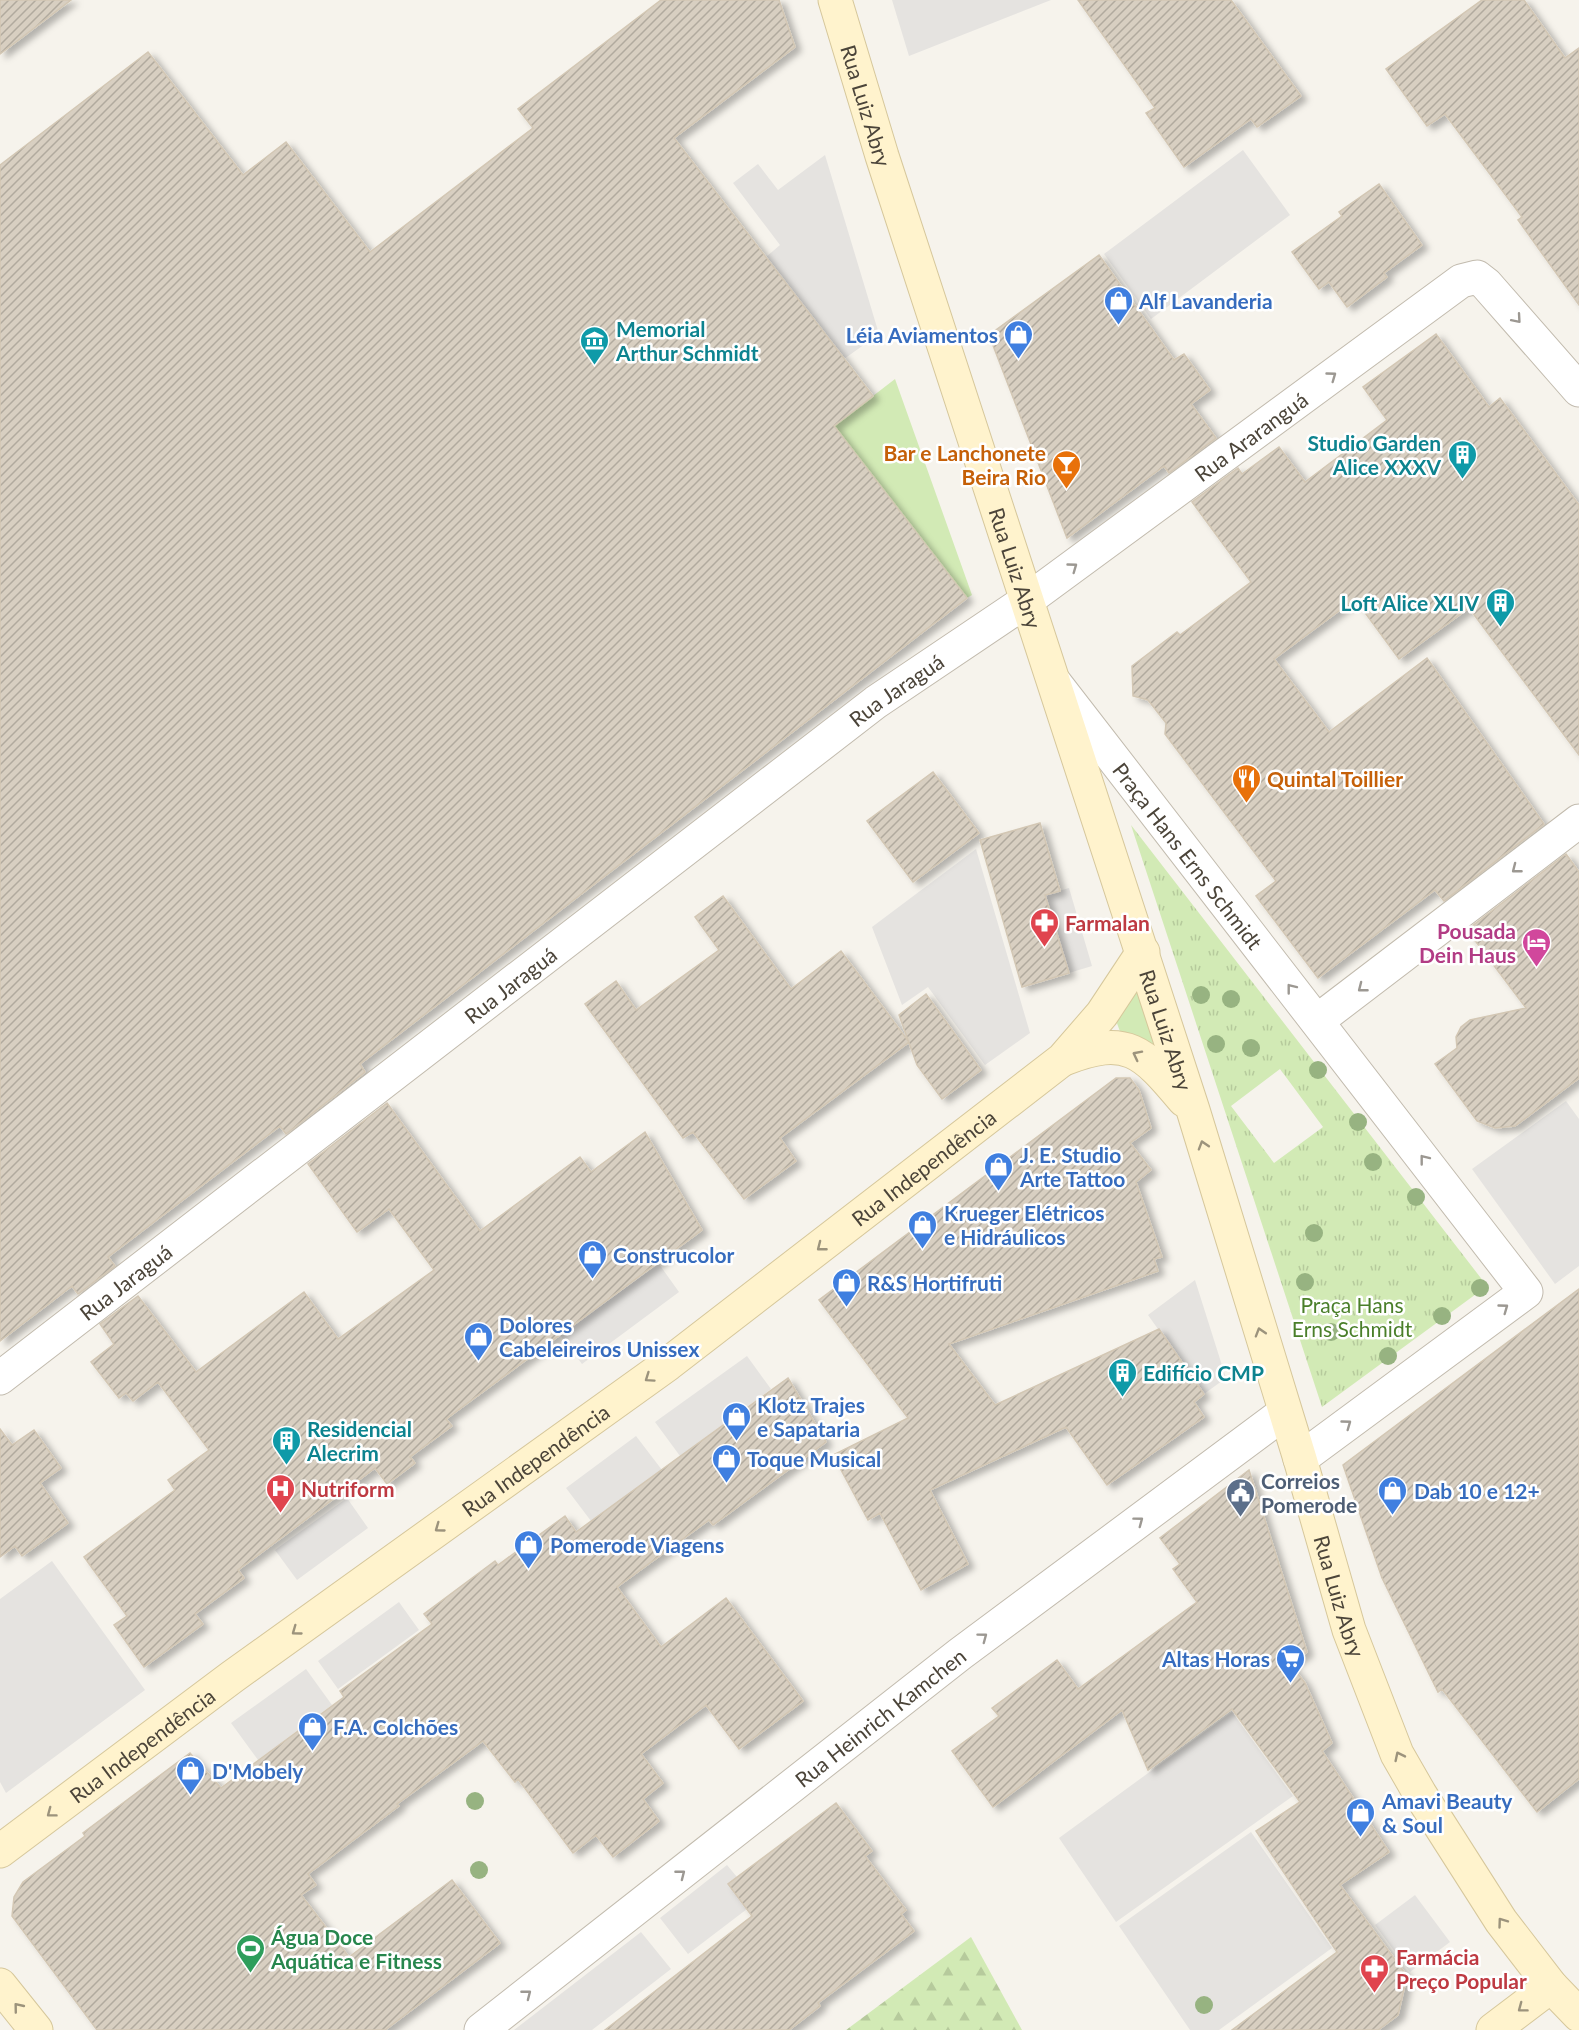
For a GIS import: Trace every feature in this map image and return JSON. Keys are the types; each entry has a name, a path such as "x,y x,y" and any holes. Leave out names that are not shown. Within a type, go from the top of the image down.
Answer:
{"main road":[{"name":"Rua Luiz Abry","path":"835,0 882,156 1193,1110 1284,1413 1300,1459 1349,1630 1397,1754 1501,1921 1551,1986 1579,2015"},
{"name":"Rua Independência","path":"0,1851 232,1677 668,1364 1063,1059 1102,1014 1143,952"},
{"name":"Rua Independência","path":"1063,1059 1089,1049 1114,1046 1134,1052 1148,1060 1193,1110"},
{"path":"0,1985 36,2030"},
{"path":"1493,2030 1551,1986"}],"street":[{"name":"Rua Araranguá","path":"1026,601 1461,281 1477,277 1579,390"},
{"name":"Rua Jaraguá","path":"0,1378 876,702 1026,601"},
{"name":"Praça Hans Erns Schmidt","path":"1053,680 1526,1292 1300,1459"},
{"path":"1317,1021 1579,821"},
{"name":"Rua Heinrich Kamchen","path":"481,2030 960,1654 1284,1413"}],"green space":[{"path":"895,379 972,595 967,598 834,426"},
{"name":"Praça Hans Erns Schmidt","path":"1131,825 1487,1286 1322,1407","holes":["1280,1069 1323,1127 1274,1163 1231,1106"]},
{"path":"1134,985 1165,1043 1153,1047 1122,1037 1114,1015"},
{"path":"971,1937 1022,2030 846,2030"}],"shaded area":[{"path":"892,0 1051,0 909,56"},
{"path":"1243,150 1290,215 1151,319 1104,254"},
{"path":"825,155 879,334 844,359 766,257 780,245 733,183 758,164 778,190"},
{"path":"976,849 1030,1033 985,1065 928,987 902,1005 872,927"},
{"path":"1069,888 1092,966 1069,973 1045,895"},
{"path":"1566,1101 1579,1119 1579,1266 1555,1284 1472,1169"},
{"path":"659,1264 679,1292 582,1364 560,1335"},
{"path":"1195,1280 1226,1378 1204,1394 1148,1315"},
{"path":"747,1356 771,1389 680,1456 655,1422"},
{"path":"636,1436 662,1470 591,1521 566,1488"},
{"path":"347,1498 368,1528 297,1580 275,1550"},
{"path":"52,1561 145,1690 6,1793 0,1782 0,1599"},
{"path":"399,1602 419,1630 338,1689 318,1661"},
{"path":"306,1669 332,1705 258,1760 231,1723"},
{"path":"1232,1712 1293,1796 1116,1922 1059,1838"},
{"path":"1251,1832 1332,1948 1219,2030 1190,2030 1119,1926"},
{"path":"727,1865 737,1877 728,1884 747,1909 688,1954 660,1918"},
{"path":"1415,1895 1450,1942 1410,1972 1375,1925"},
{"path":"641,1932 671,1969 592,2030 514,2030"}],"building":[{"path":"0,0 71,0 0,54"},
{"path":"661,0 779,0 795,47 674,138 873,396 834,426 967,598 360,1064 365,1072 286,1134 280,1126 108,1257 115,1266 78,1294 72,1286 0,1341 0,165 148,52 243,175 286,142 370,252 533,128 518,109"},
{"path":"1078,0 1231,0 1301,96 1257,127 1251,119 1184,167 1146,113 1155,108"},
{"path":"1482,0 1524,0 1565,58 1579,48 1579,305 1518,220 1522,217 1445,114 1427,126 1386,69"},
{"path":"1379,184 1422,245 1384,273 1387,277 1347,307 1329,282 1319,289 1292,252 1342,216 1339,212"},
{"path":"1099,255 1174,360 1184,354 1210,390 1191,404 1216,438 1169,473 1164,466 1067,538 989,335"},
{"path":"1436,334 1489,407 1500,398 1579,505 1579,755 1469,608 1399,659 1355,599 1274,659 1329,732 1427,658 1544,824 1444,901 1435,890 1318,978 1256,896 1276,881 1165,734 1166,723 1148,700 1133,696 1132,666 1177,632 1180,635 1251,582 1192,502 1238,468 1242,474 1279,447 1305,482 1387,420 1363,387"},
{"path":"933,772 979,833 913,882 867,821"},
{"path":"1040,823 1060,891 1045,895 1069,973 1022,987 980,840"},
{"name":"Pousada Dein Haus","path":"1566,854 1579,872 1579,1078 1515,1126 1495,1128 1477,1121 1435,1064 1457,1048 1456,1037 1461,1027 1470,1020 1526,1008 1467,930"},
{"path":"723,896 791,989 841,951 909,1042 780,1138 796,1161 744,1199 693,1132 683,1138 585,1004 616,981 636,1010 719,950 695,917"},
{"path":"926,994 981,1070 942,1099 917,1065 899,1015"},
{"path":"1116,1078 1130,1078 1139,1090 1151,1128 1130,1143 1151,1170 1136,1182 1162,1257 1154,1259 1158,1271 949,1344 995,1405 1159,1329 1204,1394 1194,1402 1204,1417 1107,1485 1066,1427 930,1490 968,1564 921,1590 880,1513 868,1520 833,1455 908,1418 819,1300"},
{"path":"387,1103 480,1231 580,1157 591,1172 645,1132 702,1230 446,1419 452,1426 410,1457 415,1463 387,1484 375,1468 238,1570 244,1578 195,1614 203,1624 144,1667 114,1625 127,1616 84,1557 175,1490 168,1480 209,1450 158,1382 133,1401 126,1393 119,1398 91,1362 114,1344 100,1324 138,1296 196,1372 304,1292 338,1339 434,1270 389,1209 357,1232 308,1164"},
{"path":"1579,1289 1579,1779 1537,1812 1442,1689 1438,1692 1382,1578 1343,1465"},
{"path":"788,1378 826,1442 713,1525 709,1520 617,1587 661,1647 726,1598 803,1701 739,1749 706,1705 641,1754 663,1783 643,1799 659,1821 613,1857 596,1835 573,1853 518,1779 515,1782 483,1741 397,1804 399,1806 308,1874 316,1885 301,1895 349,1957 452,1880 500,1943 385,2030 97,2030 12,1916 14,1897 23,1882 85,1836 83,1833 190,1753 221,1788 344,1697 340,1691 432,1624 424,1614 495,1561 498,1565 565,1516 576,1532"},
{"path":"0,1429 12,1445 34,1430 61,1468 40,1483 68,1523 22,1556 15,1546 0,1557"},
{"path":"1249,1470 1307,1652 1291,1665 1305,1683 1332,1743 1322,1751 1389,1852 1340,1885 1407,1976 1398,2015 1378,2030 1232,2030 1337,1952 1256,1831 1300,1802 1232,1709 1148,1770 1122,1710 993,1807 952,1751 999,1716 992,1708 1057,1660 1078,1689 1197,1602 1173,1569 1180,1564 1160,1538"},
{"path":"836,1803 872,1851 865,1856 906,1910 901,1914 914,1931 818,2003 820,2006 789,2030 605,2030 752,1916 728,1884"}],"place":[{"name":"Alf Lavanderia","path":"1118,326"},
{"name":"Léia Aviamentos","path":"1019,360"},
{"name":"Memorial Arthur Schmidt","path":"595,366"},
{"name":"Studio Garden Alice XXXV","path":"1462,480"},
{"name":"Bar e Lanchonete Beira Rio","path":"1067,490"},
{"name":"Loft Alice XLIV","path":"1500,628"},
{"name":"Quintal Toillier","path":"1246,804"},
{"name":"Farmalan","path":"1044,948"},
{"name":"Pousada Dein Haus","path":"1537,968"},
{"name":"J. E. Studio Arte Tattoo","path":"999,1192"},
{"name":"Krueger Elétricos e Hidráulicos","path":"923,1250"},
{"name":"Construcolor","path":"592,1280"},
{"name":"R&S Hortifruti","path":"846,1308"},
{"name":"Dolores Cabeleireiros Unissex","path":"478,1362"},
{"name":"Edifício CMP","path":"1122,1398"},
{"name":"Klotz Trajes e Sapataria","path":"736,1442"},
{"name":"Residencial Alecrim","path":"286,1466"},
{"name":"Toque Musical","path":"726,1484"},
{"name":"Nutriform","path":"280,1514"},
{"name":"Dab 10 e 12+","path":"1393,1516"},
{"name":"Correios Pomerode","path":"1240,1518"},
{"name":"Pomerode Viagens","path":"529,1570"},
{"name":"Altas Horas","path":"1291,1684"},
{"name":"F.A. Colchões","path":"312,1752"},
{"name":"D'Mobely","path":"191,1796"},
{"name":"Amavi Beauty & Soul","path":"1361,1838"},
{"name":"Água Doce Aquática e Fitness","path":"250,1974"},
{"name":"Farmácia Preço Popular","path":"1375,1994"}]}
